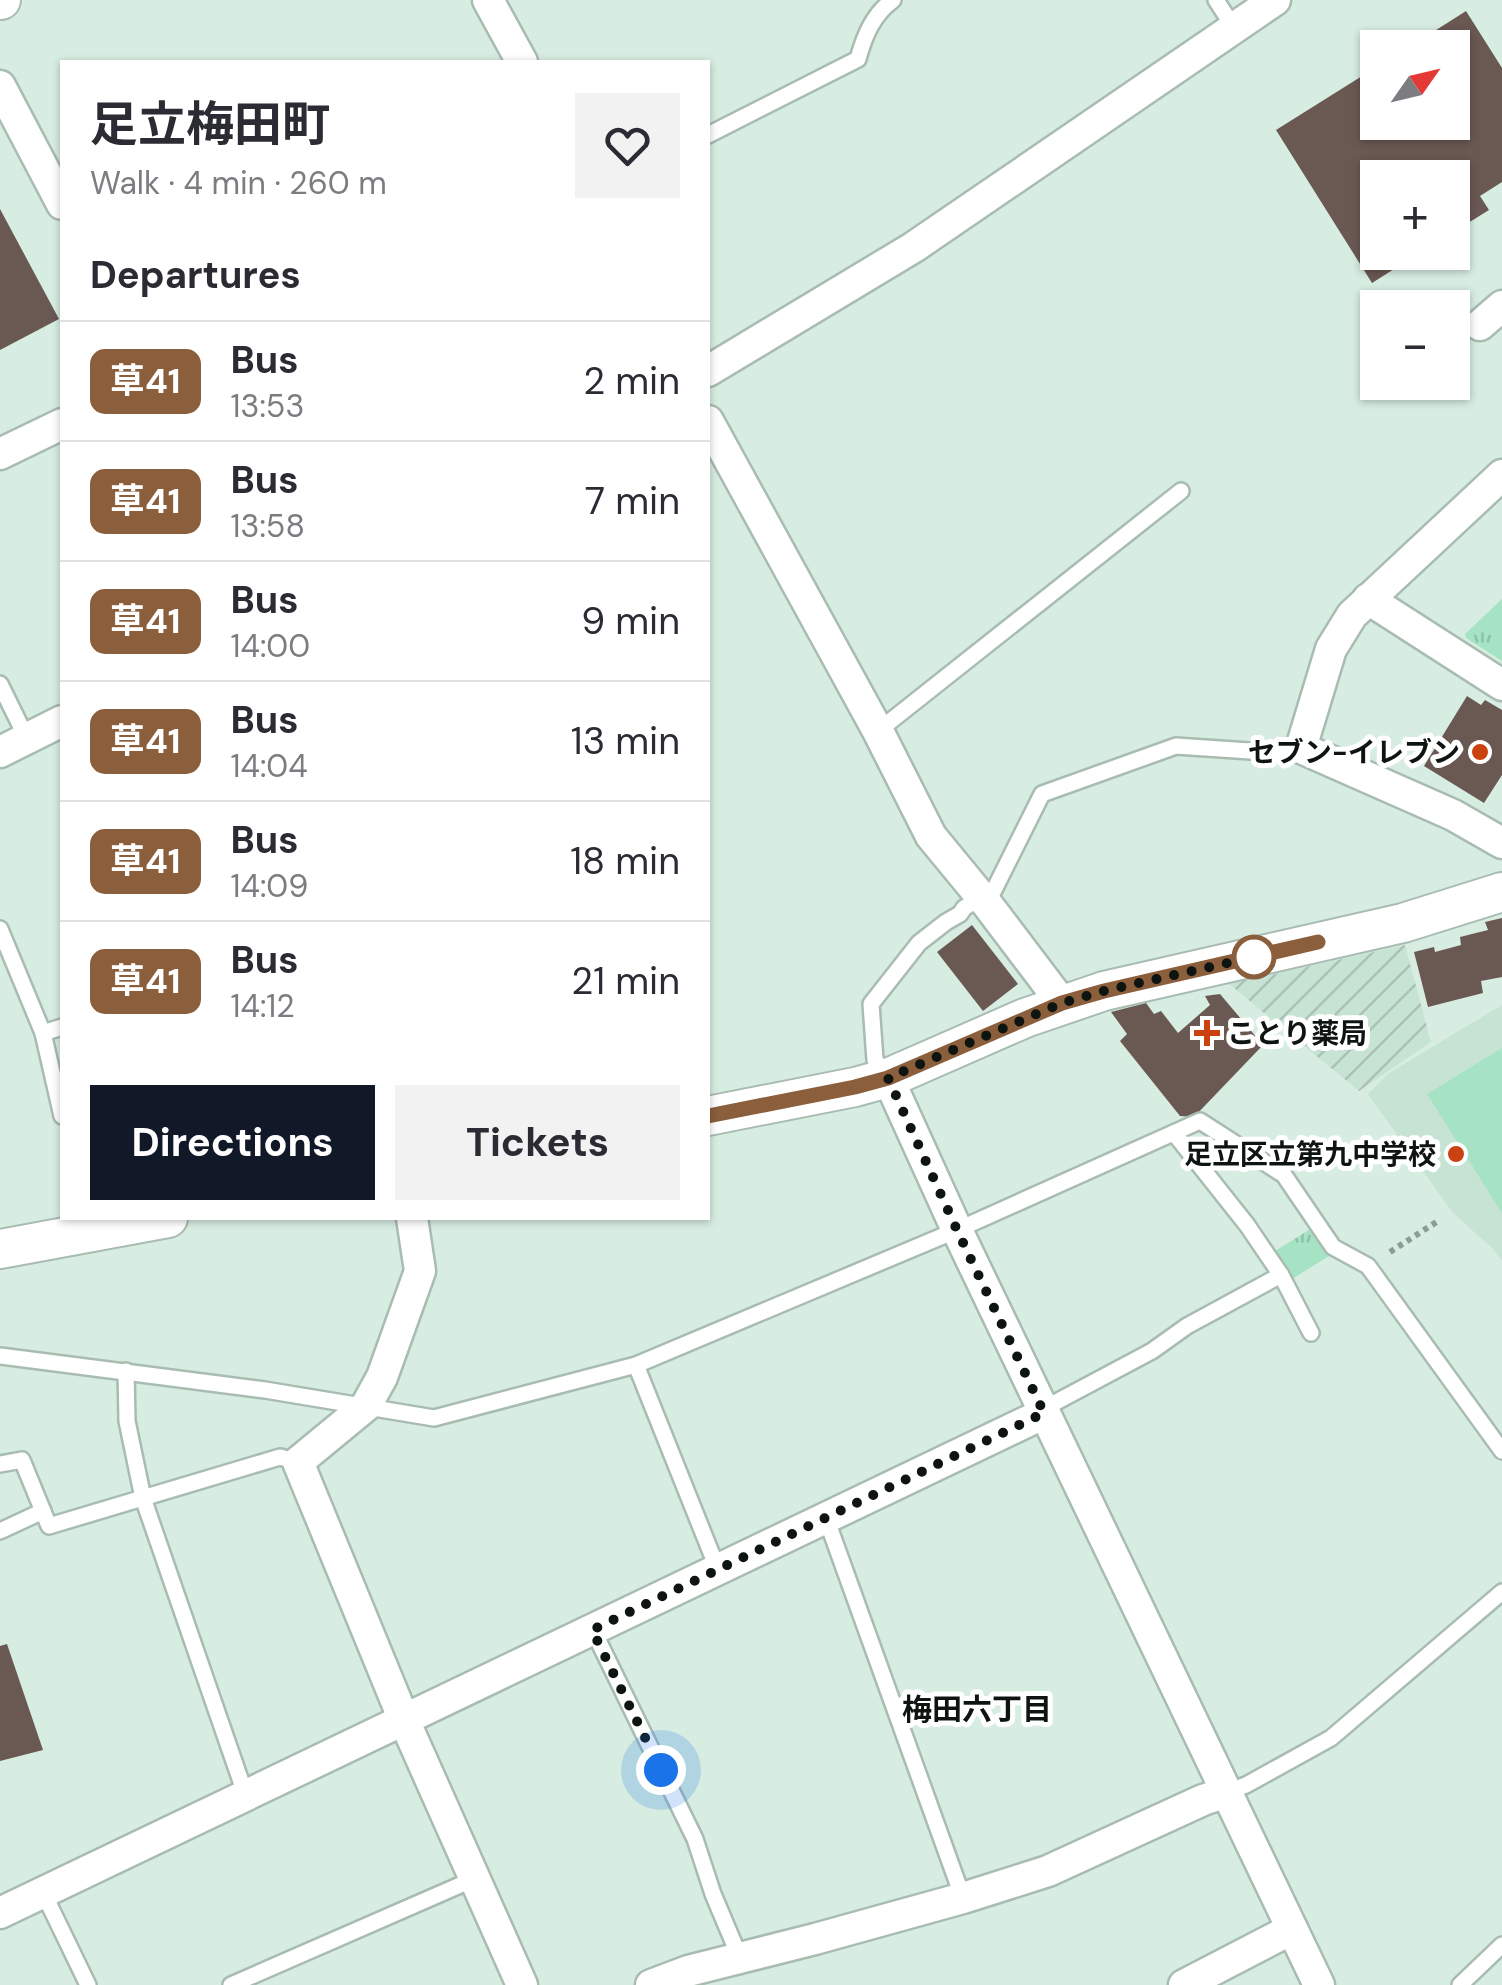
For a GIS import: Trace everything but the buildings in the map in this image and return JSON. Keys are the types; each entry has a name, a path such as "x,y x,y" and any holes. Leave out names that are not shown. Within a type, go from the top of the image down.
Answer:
{"street":[{"path":"488,0 521,60"},
{"path":"710,370 914,247 1275,0"},
{"path":"0,86 60,200"},
{"path":"0,454 60,425"},
{"path":"710,425 932,836 1062,1003"},
{"path":"1502,474 1352,616 1331,649 1301,748 1453,814 1502,843"},
{"path":"1368,599 1502,685"},
{"path":"14,746 60,722"},
{"path":"710,1116 888,1078 1062,1003 1104,991 1403,923 1502,892"},
{"path":"888,1078 1318,1985"},
{"path":"0,1249 88,1225 145,1220"},
{"path":"412,1220 420,1272 382,1377 366,1406 298,1462 404,1720 522,1985"},
{"path":"0,1913 1044,1411"},
{"path":"651,1985 688,1971 1048,1871 1226,1792"},
{"path":"1184,1985 1292,1929"}],"lane":[{"path":"710,134 858,59 864,35 893,0"},
{"path":"1216,0 1234,28"},
{"path":"878,731 1182,491"},
{"path":"0,684 14,746"},
{"path":"888,1078 875,1060 871,1004 919,943 964,908 984,901 1042,794 1176,746 1278,753 1301,748"},
{"path":"0,929 43,1032 60,1107"},
{"path":"43,1032 60,1028"},
{"path":"0,1356 434,1418 636,1365 957,1230 1200,1122 1284,1174 1333,1247 1368,1266 1502,1450"},
{"path":"1174,1133 1282,1275 1311,1333"},
{"path":"1044,1411 1282,1275"},
{"path":"636,1365 718,1570"},
{"path":"126,1372 127,1421 143,1498 246,1796"},
{"path":"0,1464 22,1460 49,1526 280,1456 298,1462"},
{"path":"0,1530 44,1511"},
{"path":"826,1518 962,1898"},
{"path":"1226,1792 1246,1786 1331,1738 1500,1599"},
{"path":"592,1630 696,1839 713,1894 740,1958"},
{"path":"231,1985 474,1880"},
{"path":"44,1894 88,1985"},
{"path":"1460,1985 1502,1945"}],"path":[{"path":"1368,1266 1438,1221"}],"shaded area":[{"path":"1405,945 1431,1042 1359,1091 1229,984"},
{"name":"足立区立第九中学校","path":"1502,1005 1502,1261 1453,1213 1368,1094 1389,1073"}],"green space":[{"path":"1502,599 1502,661 1465,634"},
{"path":"1502,1048 1502,1213 1427,1094"},
{"path":"1312,1228 1329,1256 1292,1279 1275,1251"}],"bus line":[{"name":"草41","path":"710,1116 888,1078 1062,1003 1318,942"}],"place":[{"name":"セブン-イレブン","path":"1480,752"},
{"name":"ことり薬局","path":"1207,1033"},
{"name":"足立区立第九中学校","path":"1456,1154"}],"district":[{"name":"梅田六丁目","path":"977,1709"}],"route":[{"path":"661,1770 592,1630 1044,1413 888,1078 1062,1003 1254,957"}]}
